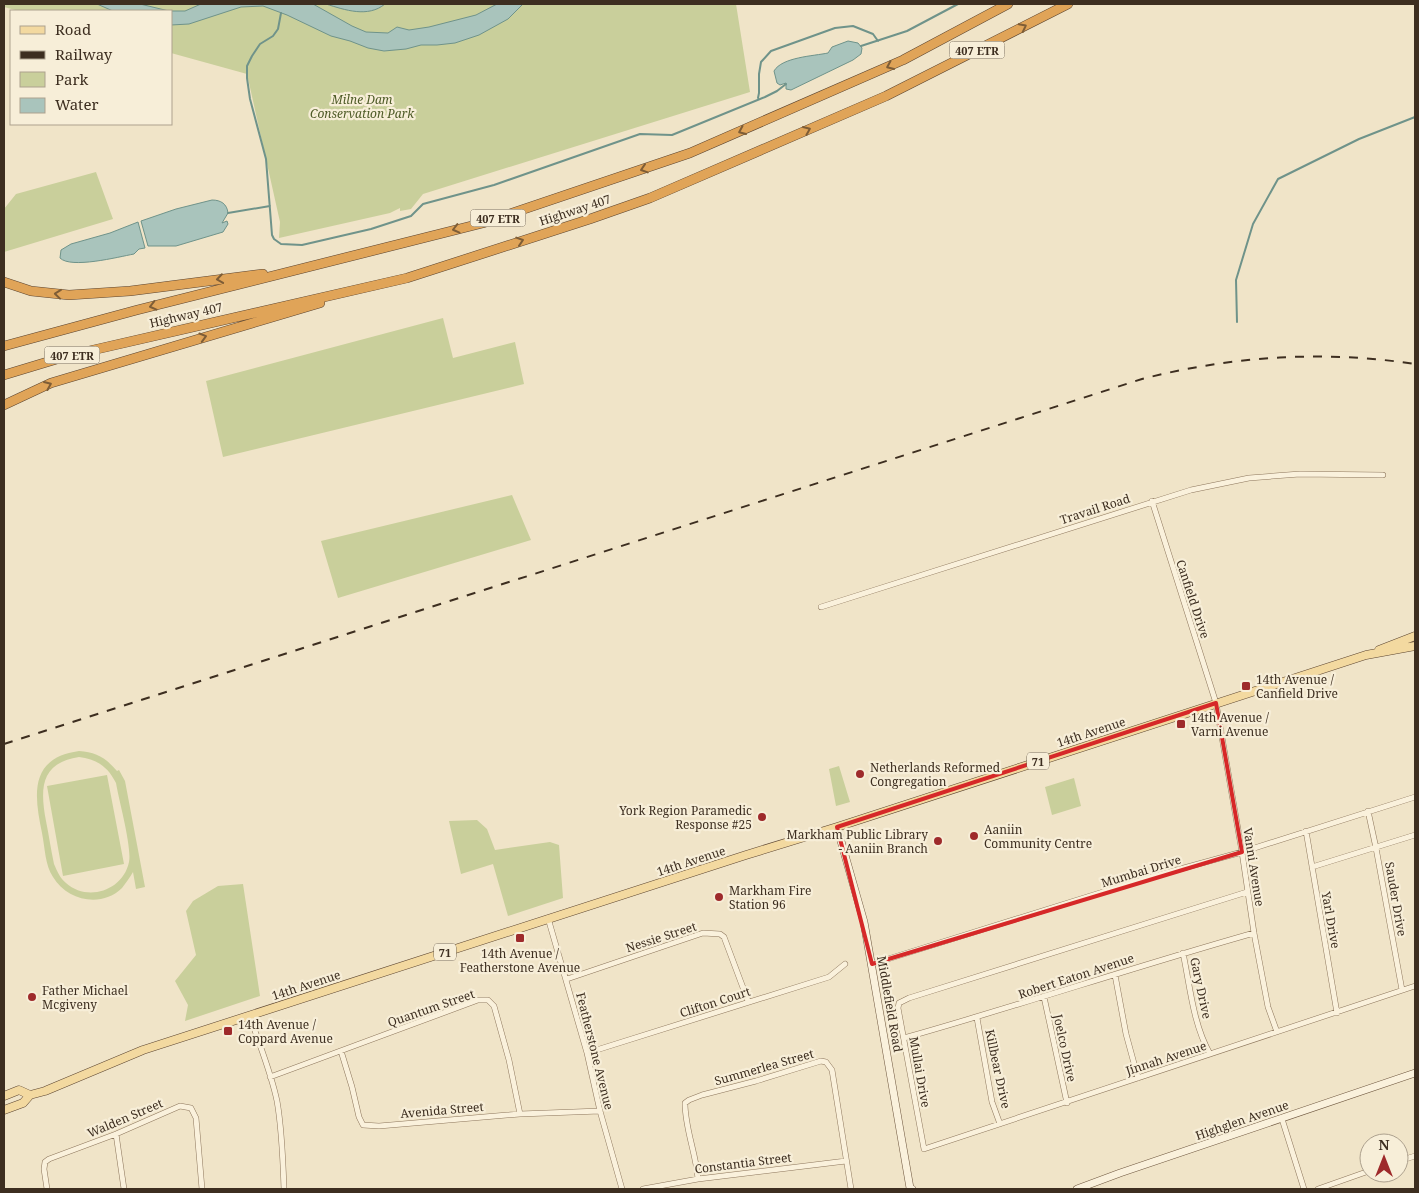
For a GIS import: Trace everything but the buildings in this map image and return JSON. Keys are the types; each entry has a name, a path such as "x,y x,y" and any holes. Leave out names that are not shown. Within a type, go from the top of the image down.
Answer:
{"highway":[{"name":"Highway 407","path":"4,346 483,223 690,154 903,60 1008,4"},
{"name":"Highway 407","path":"4,375 86,352 407,278 590,219 650,198 886,96 1068,4"},
{"path":"4,282 31,291 70,295 130,291 303,268"},
{"path":"4,405 51,383 407,278"}],"main road":[{"name":"14th Avenue","path":"4,1110 23,1103 30,1095 45,1091 144,1050 1363,656 1415,636"},
{"name":"14th Avenue","path":"1363,656 1415,646"},
{"name":"Middlefield Road","path":"838,827 864,922 911,1189"},
{"name":"Highglen Avenue","path":"1077,1189 1415,1073"},
{"name":"14th Avenue","path":"4,1096 20,1090 30,1095"}],"street":[{"name":"Travail Road","path":"821,607 1191,490 1249,478 1300,474 1383,474"},
{"name":"Canfield Drive","path":"1152,501 1216,703"},
{"name":"Vanni Avenue","path":"1216,703 1254,932 1268,1006 1277,1032"},
{"name":"Mumbai Drive","path":"872,964 1152,877 1242,852 1415,797"},
{"name":"Sauder Drive","path":"1368,811 1402,990"},
{"name":"Yarl Drive","path":"1306,832 1337,1013"},
{"path":"1312,867 1415,835"},
{"name":"Mullai Drive","path":"924,1149 898,1008 900,1003 909,998 1247,892"},
{"name":"Featherstone Avenue","path":"548,918 567,979 600,1111 622,1189"},
{"name":"Robert Eaton Avenue","path":"904,1038 977,1018 1254,932"},
{"name":"Nessie Street","path":"567,979 688,938 712,933 720,934 724,938 743,993 748,1002"},
{"name":"Gary Drive","path":"1184,953 1196,1017 1205,1046 1210,1054"},
{"name":"Clifton Court","path":"587,1053 829,977 845,964"},
{"path":"1115,975 1126,1034 1138,1078"},
{"name":"Jinnah Avenue","path":"924,1149 1415,986"},
{"name":"Joelco Drive","path":"1044,997 1067,1102"},
{"name":"Quantum Street","path":"270,1077 478,1000 488,1000 494,1006 509,1060 520,1114"},
{"path":"250,1016 277,1099 284,1189"},
{"name":"Killbear Drive","path":"977,1018 992,1102 1000,1124"},
{"name":"Avenida Street","path":"341,1051 359,1118 363,1125 379,1126 520,1114 600,1111"},
{"name":"Summerlea Street","path":"698,1178 686,1122 685,1104 689,1100 809,1066 816,1062 826,1062 832,1070 851,1189"},
{"name":"Walden Street","path":"47,1189 44,1169 45,1162 52,1157 116,1134 180,1106 191,1108 196,1118 202,1189"},
{"path":"1282,1119 1304,1189"},
{"path":"116,1134 124,1189"},
{"name":"Constantia Street","path":"643,1189 698,1178 846,1161"},
{"path":"1318,1189 1359,1175"}],"highlighted area":[{"path":"1216,703 1242,852 872,964 837,827"}],"green space":[{"name":"Milne Dam Conservation Park","path":"4,4 736,4 750,92 423,194 411,209 400,211 400,208 390,213 279,238 280,222 247,74 172,53 172,10 15,10 4,7"},
{"path":"96,172 113,219 4,252 4,209 16,194"},
{"path":"443,318 453,358 515,342 524,384 223,457 206,381"},
{"path":"512,495 531,540 338,598 321,541"},
{"path":"79,751 96,754 105,759 117,771 119,770 125,781 145,887 136,889 133,872 122,888 114,894 95,900 85,899 67,892 53,877 48,867 37,805 37,792 43,770 51,761 63,755","holes":["79,757 97,762 106,768 116,783 127,835 129,862 125,872 120,880 112,886 94,892 74,889 60,877 54,864 44,809 44,788 50,771 66,760"]},
{"path":"839,766 850,802 836,806 829,769"},
{"path":"107,775 124,864 63,876 47,786"},
{"path":"1074,778 1081,806 1052,815 1045,787"},
{"path":"477,820 487,829 495,850 550,842 559,845 563,898 508,916 493,864 461,874 449,821"},
{"path":"243,884 260,996 185,1021 188,1005 175,981 196,955 186,911 193,901 218,886"}],"water":[{"path":"97,4 140,4 165,10 111,10"},
{"path":"201,4 313,4 366,32 388,33 397,27 409,30 429,27 476,15 497,4 523,4 508,19 479,35 455,43 421,45 406,49 384,51 331,36 263,6 241,7 189,24 172,25 172,11 185,11"},
{"path":"326,4 385,4 371,11 356,12"},
{"path":"848,41 858,43 862,48 861,54 853,60 791,90 786,89 786,83 780,85 777,83 774,71 778,66 791,60 828,53 832,47"},
{"path":"212,200 223,203 226,207 228,213 222,223 227,221 228,224 223,232 176,246 148,246 141,221 176,209"},
{"path":"138,222 145,248 139,249 134,254 84,262 66,261 60,258 61,250 71,244 110,233"}],"waterway":[{"path":"861,46 907,31 958,4"},
{"path":"281,13 278,29 273,36 260,44 247,66 250,99 266,159 272,235 281,244 302,245 371,229 411,216 423,204 494,185 640,134 672,135 765,97 786,84"},
{"path":"758,98 761,62 771,51 835,28 853,26 873,34 878,41"},
{"path":"1237,322 1236,280 1253,224 1278,179 1359,139 1415,117"},
{"path":"228,213 270,206"}],"railway":[{"path":"4,744 1142,379 1210,365 1278,358 1346,357 1415,364"}],"place":[{"name":"14th Avenue / Canfield Drive","path":"1246,686"},
{"name":"14th Avenue / Varni Avenue","path":"1181,724"},
{"name":"Netherlands Reformed Congregation","path":"860,774"},
{"name":"York Region Paramedic Response #25","path":"762,817"},
{"name":"Aaniin Community Centre","path":"974,836"},
{"name":"Markham Public Library - Aaniin Branch","path":"938,841"},
{"name":"Markham Fire Station 96","path":"719,897"},
{"name":"14th Avenue / Featherstone Avenue","path":"520,938"},
{"name":"Father Michael Mcgiveny","path":"32,997"},
{"name":"14th Avenue / Coppard Avenue","path":"228,1031"}]}
